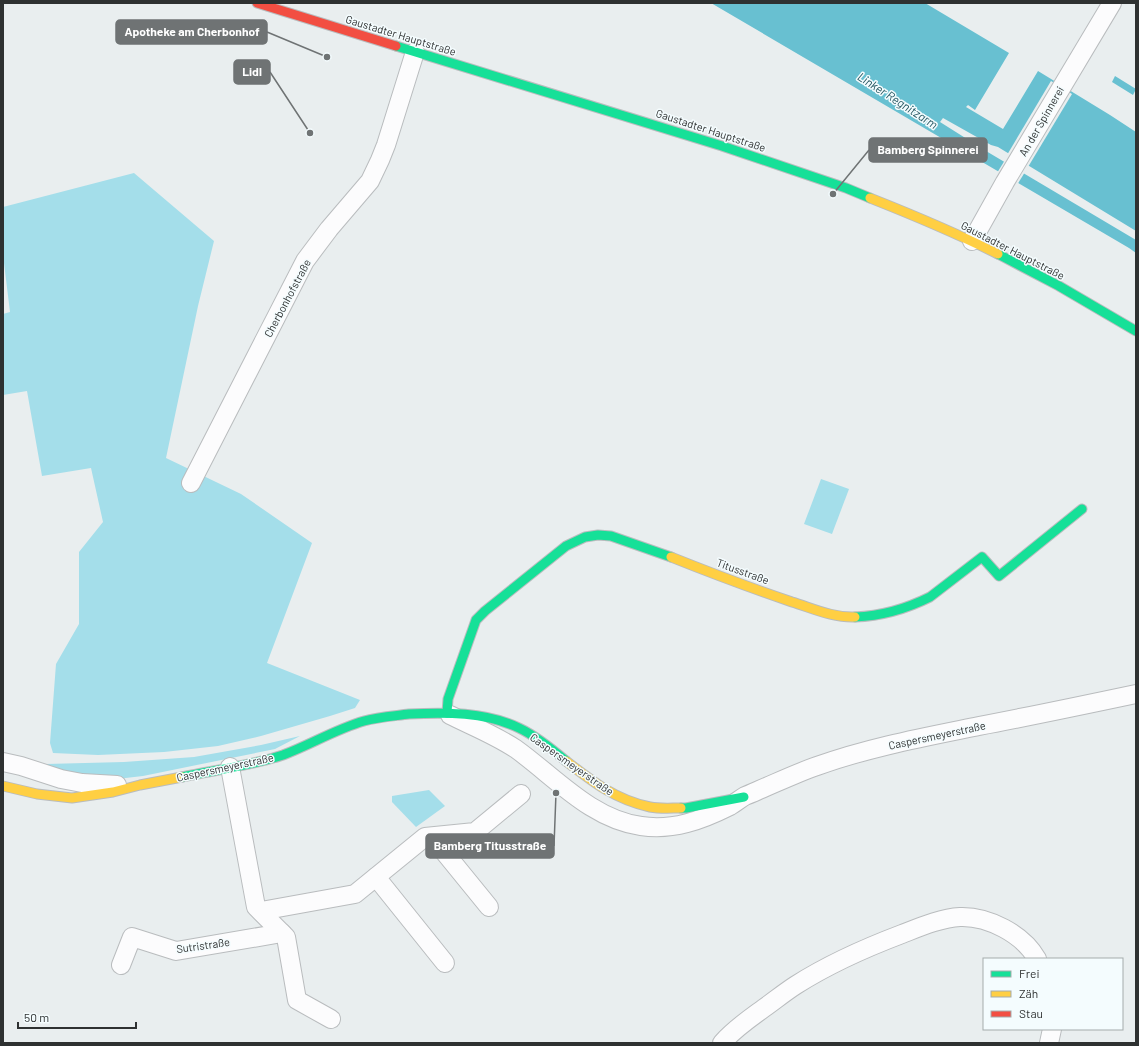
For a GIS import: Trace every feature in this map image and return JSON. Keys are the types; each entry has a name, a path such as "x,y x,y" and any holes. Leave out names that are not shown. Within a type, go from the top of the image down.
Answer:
{"street":[{"name":"Gaustadter Hauptstraße","path":"257,3 722,146 846,188 972,241 1059,286 1136,331"},
{"name":"An der Spinnerei","path":"972,241 1063,83 1112,3"},
{"name":"Cherbonhofstraße","path":"191,483 305,261 329,229 370,181 386,145 415,52"},
{"name":"Titusstraße","path":"447,713 448,699 476,620 485,611 566,546 575,540 586,536 595,534 619,538 768,593 830,614 850,617 876,615 921,603 982,557 999,576 1082,508"},
{"name":"Caspersmeyerstraße","path":"3,786 38,794 72,798 113,792 140,785 259,762 283,755 364,721 389,716 447,713 496,737 515,749 566,790 600,812 622,821 640,826 657,827 691,823 732,805 744,797 816,766 875,748 1136,694"},
{"name":"Caspersmeyerstraße","path":"3,762 21,766 61,779 82,783 140,785"},
{"path":"230,767 256,907 286,937 297,1000 331,1019"},
{"path":"260,911 355,894 424,838 475,832 521,794"},
{"path":"432,837 490,907"},
{"path":"376,877 445,963"},
{"path":"722,1043 741,1025 794,986 825,968 861,950 909,931 947,919 960,917 972,918 993,923 1022,941 1034,953 1036,958"},
{"name":"Sutristraße","path":"121,964 132,937 176,951 282,933"},
{"path":"1049,1043 1052,1030"}],"shaded area":[{"path":"134,173 214,241 198,306 166,458 241,494 312,543 267,663 360,700 355,708 261,736 218,746 164,752 98,755 53,753 50,743 56,664 79,624 79,552 103,522 91,468 42,476 27,391 3,395 3,314 10,312 3,255 3,207"},
{"path":"821,479 849,489 832,534 804,524"},
{"path":"300,736 275,749 143,776 108,780 45,769 46,764 124,762 194,757 261,745"},
{"path":"429,790 445,806 416,827 392,802 392,796"}],"water":[{"name":"Linker Regnitzarm","path":"711,3 925,3 1009,53 975,110 968,105 966,107 1003,129 1038,71 1136,132 1136,231 998,147 991,145 943,118 940,122 1136,240 1136,253 1129,248"},
{"path":"1115,76 1136,89 1133,95 1112,82"}],"pier":[{"path":"1051,81 1072,94 1028,167 1007,155"},
{"path":"1005,160 1025,172 1017,185 997,173"}],"traffic: fast":[{"path":"396,46 722,146 846,188 870,198"},
{"path":"998,254 1059,286 1136,331"},
{"path":"855,617 893,611 930,597 982,557 999,576 1082,509"},
{"path":"447,713 448,699 476,620 485,611 566,546 585,537 598,535 611,536 671,557"},
{"path":"182,777 271,759 303,747 343,728 375,718 423,713 465,714 506,723 532,735 566,761"},
{"path":"681,808 744,797"}],"traffic: slow":[{"path":"870,198 934,224 998,254"},
{"path":"671,557 746,586 815,610 839,616 855,617"},
{"path":"566,761 595,783 626,800 654,808 681,808"},
{"path":"3,786 37,794 72,798 113,792 182,777"}],"traffic: jam":[{"path":"257,3 396,46"}],"place":[{"name":"Apotheke am Cherbonhof","path":"327,57"},
{"name":"Lidl","path":"310,133"},
{"name":"Bamberg Spinnerei","path":"833,194"},
{"name":"Bamberg Titusstraße","path":"556,793"}]}
